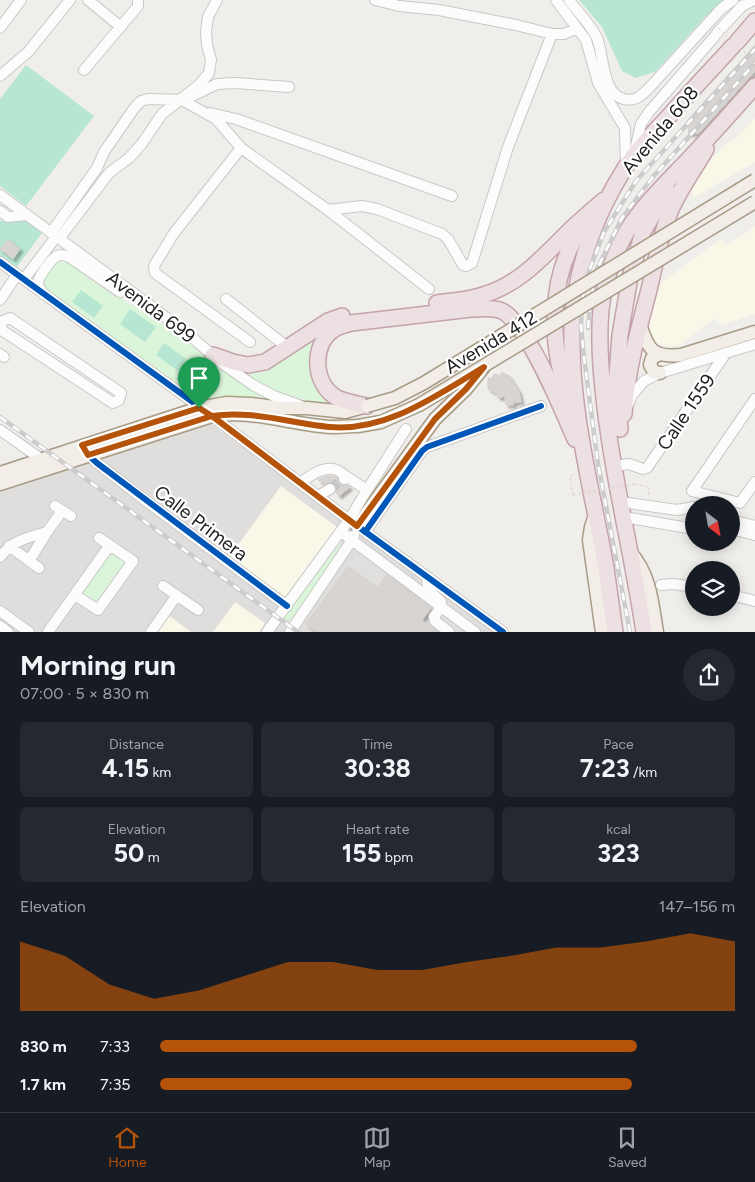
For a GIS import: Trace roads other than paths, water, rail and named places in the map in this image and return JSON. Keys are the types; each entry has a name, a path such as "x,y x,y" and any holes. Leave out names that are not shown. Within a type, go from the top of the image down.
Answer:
{"highway":[{"name":"Avenida 608","path":"609,196 630,161 755,21"},
{"name":"Avenida 608","path":"644,632 606,417 601,368 600,321 602,301 616,257 632,225 661,187 755,86"},
{"path":"624,414 626,387 634,342 664,231 671,211 721,124"},
{"path":"620,429 616,389 620,335 630,277 643,232 686,161"},
{"path":"213,355 248,365 265,362 328,321 346,315 482,296 503,287 533,267 567,233 609,196"},
{"path":"609,196 581,229 569,250 558,286 555,311 555,339 567,394 578,423 615,632"},
{"path":"367,406 335,397 322,385 317,367 320,349 324,338 332,330 341,325 352,323 462,310 490,309 501,311 510,316 538,359 583,457"}],"main road":[{"name":"Avenida 412","path":"89,454 199,408 226,402 345,412 396,398 755,180"},
{"name":"Avenida 412","path":"89,454 226,413 331,427 358,426 381,422 419,405 484,367 755,202"},
{"path":"640,324 646,342 658,355"},
{"path":"660,373 654,372 650,365 652,358 658,355 681,355 755,332"},
{"path":"357,526 435,419 466,389 484,367"},
{"path":"0,473 41,459 89,454"},
{"path":"0,484 89,454"},
{"path":"595,515 589,540 600,629"},
{"path":"631,552 641,564 647,579 657,632"}],"street":[{"path":"0,28 21,0"},
{"path":"0,76 28,52 70,0"},
{"path":"88,0 121,27"},
{"path":"84,70 138,6 138,0"},
{"path":"0,300 109,173 129,158 162,114 182,100 209,73 211,60 206,32 208,17 217,0"},
{"path":"375,0 399,6 449,12 552,34 564,34 577,28"},
{"path":"556,0 586,40 602,93 625,128 630,161"},
{"path":"569,0 596,37 608,84 614,95 619,98 633,100 641,96 650,87 722,8 733,0"},
{"path":"630,161 641,124 649,112 742,6 754,0"},
{"path":"328,210 362,206 377,209 442,234 448,239 463,265 472,263 508,147 552,34"},
{"path":"182,100 217,84 289,86"},
{"path":"55,236 97,168 104,152 134,107 148,99 182,100 216,119 241,148 328,210 428,289"},
{"path":"204,111 236,119 452,196"},
{"path":"241,148 174,233 154,266 154,270 155,273 250,342"},
{"name":"Avenida 699","path":"0,195 162,315 222,364 253,385 274,396 307,408"},
{"path":"0,212 8,217 26,215"},
{"path":"46,296 38,285 39,278 53,259 62,255 69,257 143,307 162,315"},
{"path":"0,262 212,416 357,526 503,632"},
{"path":"226,299 287,347"},
{"path":"12,319 121,392 119,400 113,403 10,336 1,329 1,320 12,319"},
{"path":"613,463 624,414 632,395 641,384 660,373 755,344"},
{"name":"Calle 1559","path":"613,463 630,464 645,469 648,467 726,353"},
{"path":"755,398 692,491 740,503 755,482"},
{"path":"268,632 341,532 357,526 422,451 427,447 541,406"},
{"path":"0,430 41,459"},
{"path":"290,632 352,540 367,490 406,430"},
{"name":"Calle Primera","path":"89,454 287,606"},
{"path":"300,483 315,473 334,469 345,478 367,490"},
{"path":"318,496 330,489"},
{"path":"621,502 677,510 685,508"},
{"path":"672,524 677,510"},
{"path":"685,510 679,516 680,521 685,524"},
{"path":"29,561 63,511"},
{"path":"740,516 755,519"},
{"path":"624,517 685,527"},
{"path":"740,522 755,526"},
{"path":"740,531 755,535"},
{"path":"0,557 16,541 47,532"},
{"path":"341,532 475,632"},
{"path":"75,595 98,610 133,562 99,538"},
{"path":"740,539 755,542"},
{"path":"48,632 110,545"},
{"path":"9,546 39,568"},
{"path":"427,577 429,592 440,600 441,607 434,617 435,621 448,632"},
{"path":"661,586 673,584 685,586"},
{"path":"163,586 198,610"},
{"path":"151,632 177,595"},
{"path":"740,598 755,601"},
{"path":"0,611 29,632"},
{"path":"0,626 8,632"}],"tunnel":[{"path":"330,489 344,479"}],"railway":[{"path":"630,632 598,464 584,357 581,326 582,302 586,279 604,232 636,181 755,49"},
{"path":"588,328 597,269 622,218 652,178 755,63"},
{"path":"0,417 298,632"}]}
